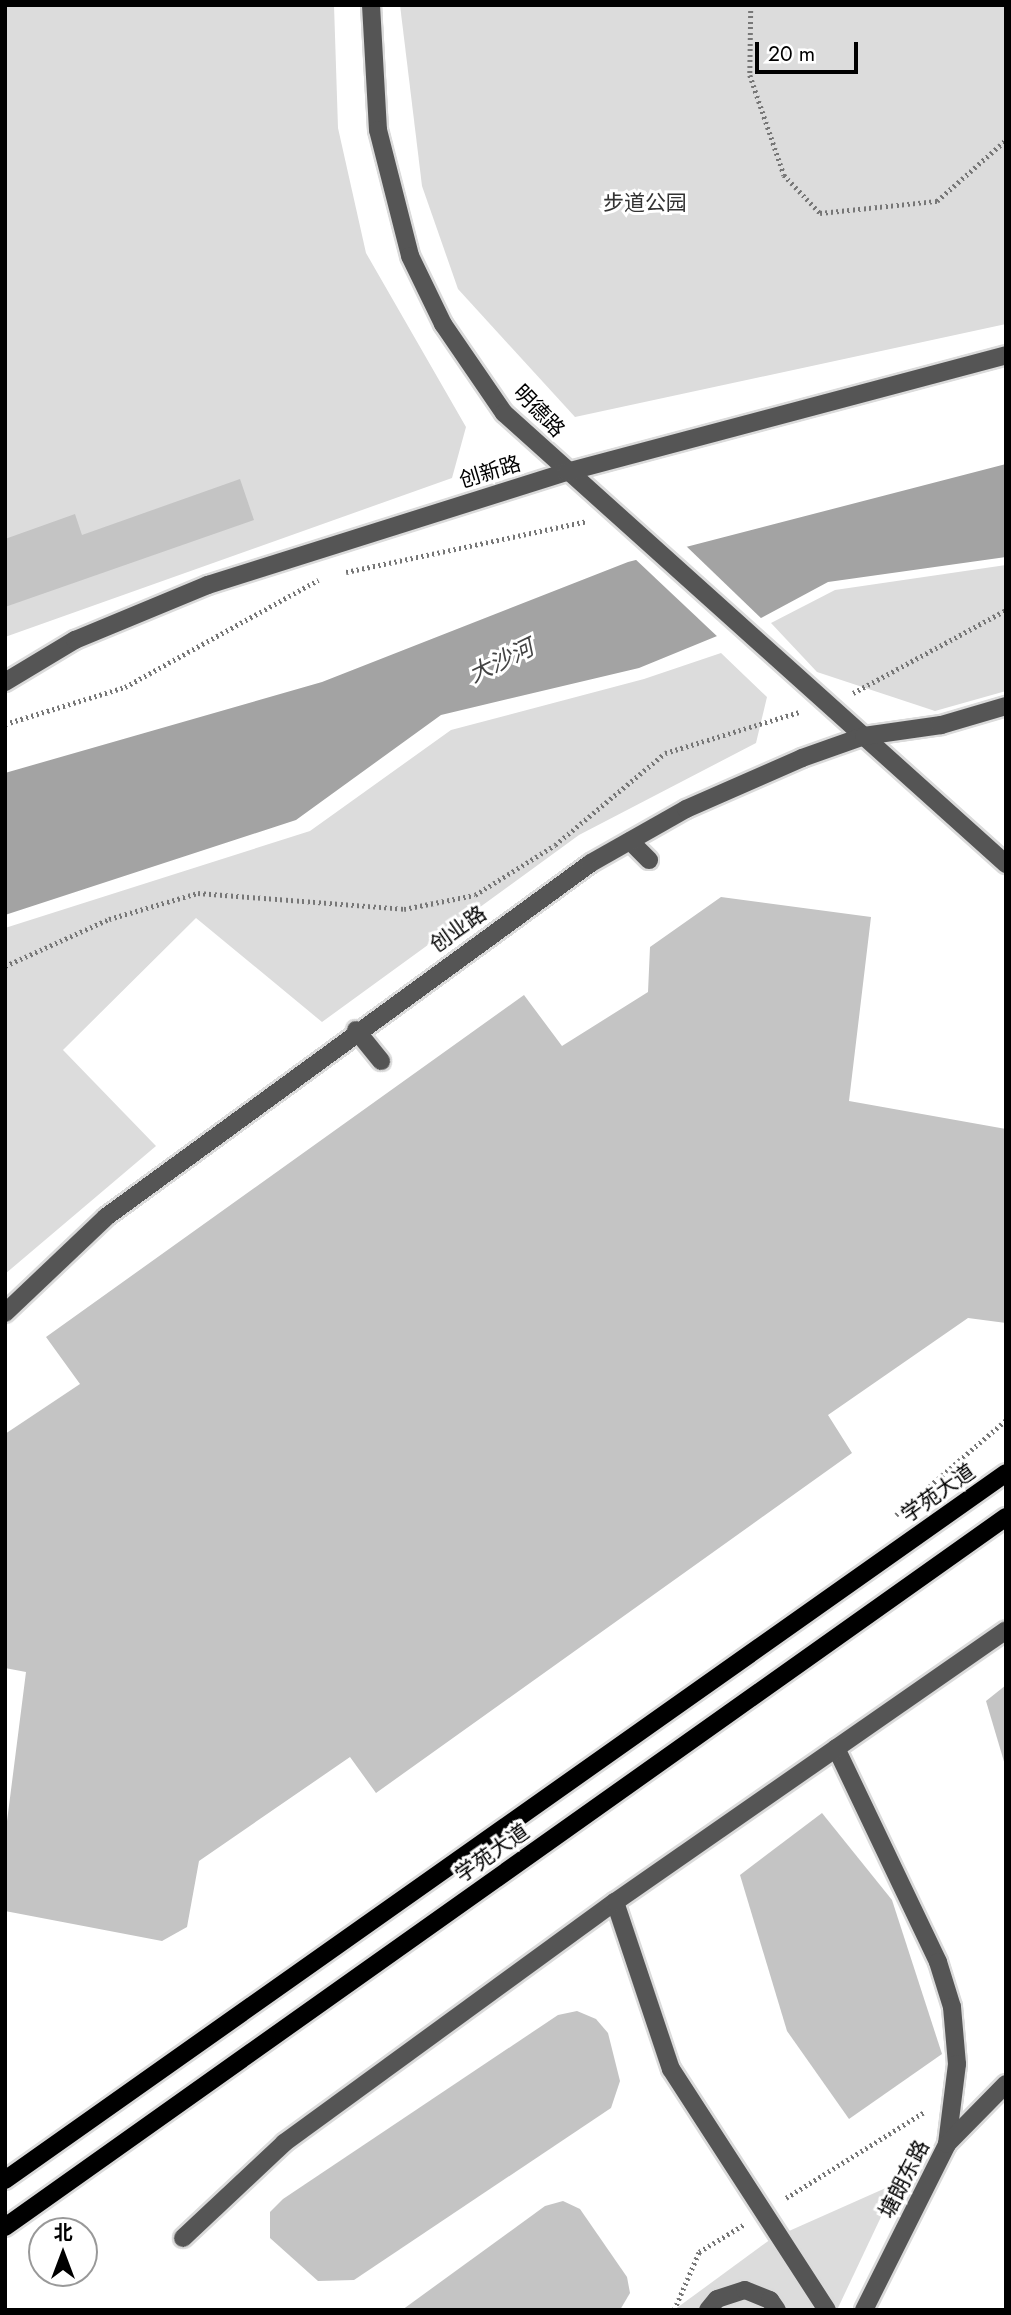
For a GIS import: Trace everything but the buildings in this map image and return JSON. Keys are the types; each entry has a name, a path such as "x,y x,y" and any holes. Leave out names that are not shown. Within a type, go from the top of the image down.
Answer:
{"main road":[{"name":"学苑大道","path":"5,2180 1006,1473"},
{"name":"学苑大道","path":"5,2227 1006,1517"}],"street":[{"name":"明德路","path":"371,5 378,130 410,256 443,324 504,413 567,472 620,514 778,663 864,736 1006,864"},
{"name":"创新路","path":"5,682 75,640 208,584 567,472 1006,355"},
{"name":"创业路","path":"5,1313 106,1217 356,1030 591,863 726,789 864,736 941,725 1006,706"},
{"path":"631,841 649,860"},
{"path":"356,1030 381,1061"},
{"path":"183,2238 284,2143 615,1902 1006,1630"},
{"path":"836,1748 939,1962 952,2007 957,2064 947,2144"},
{"path":"615,1902 671,2069 827,2310"},
{"name":"塘朗东路","path":"864,2310 947,2144 1006,2084"},
{"path":"708,2310 717,2299 745,2290 770,2300 777,2310"}],"path":[{"path":"751,5 750,75 784,175 820,214 937,201 1006,140"},
{"path":"338,574 620,514"},
{"path":"5,723 125,687 325,577"},
{"path":"5,966 109,919 198,893 404,909 475,895 555,845 665,753 826,705 1006,610"},
{"path":"674,2310 699,2252 953,2093"}],"green space":[{"path":"5,5 334,5 338,128 366,253 466,427 452,478 5,637"},
{"name":"步道公园","path":"400,5 1006,5 1006,324 575,417 458,289 422,186"},
{"path":"1006,565 1006,691 935,711 817,672 771,623 835,590"},
{"path":"721,653 767,697 756,743 579,835 322,1022 196,918 63,1050 156,1146 5,1274 5,928 310,831 451,730 644,679"},
{"path":"897,2183 837,2310 674,2310 771,2239"}],"water":[{"name":"大沙河","path":"1006,464 1006,557 828,582 761,618 639,668 441,715 296,820 5,915 5,773 322,682 628,562"}],"pier":[{"path":"684,544 764,621 720,639 633,557"}]}
